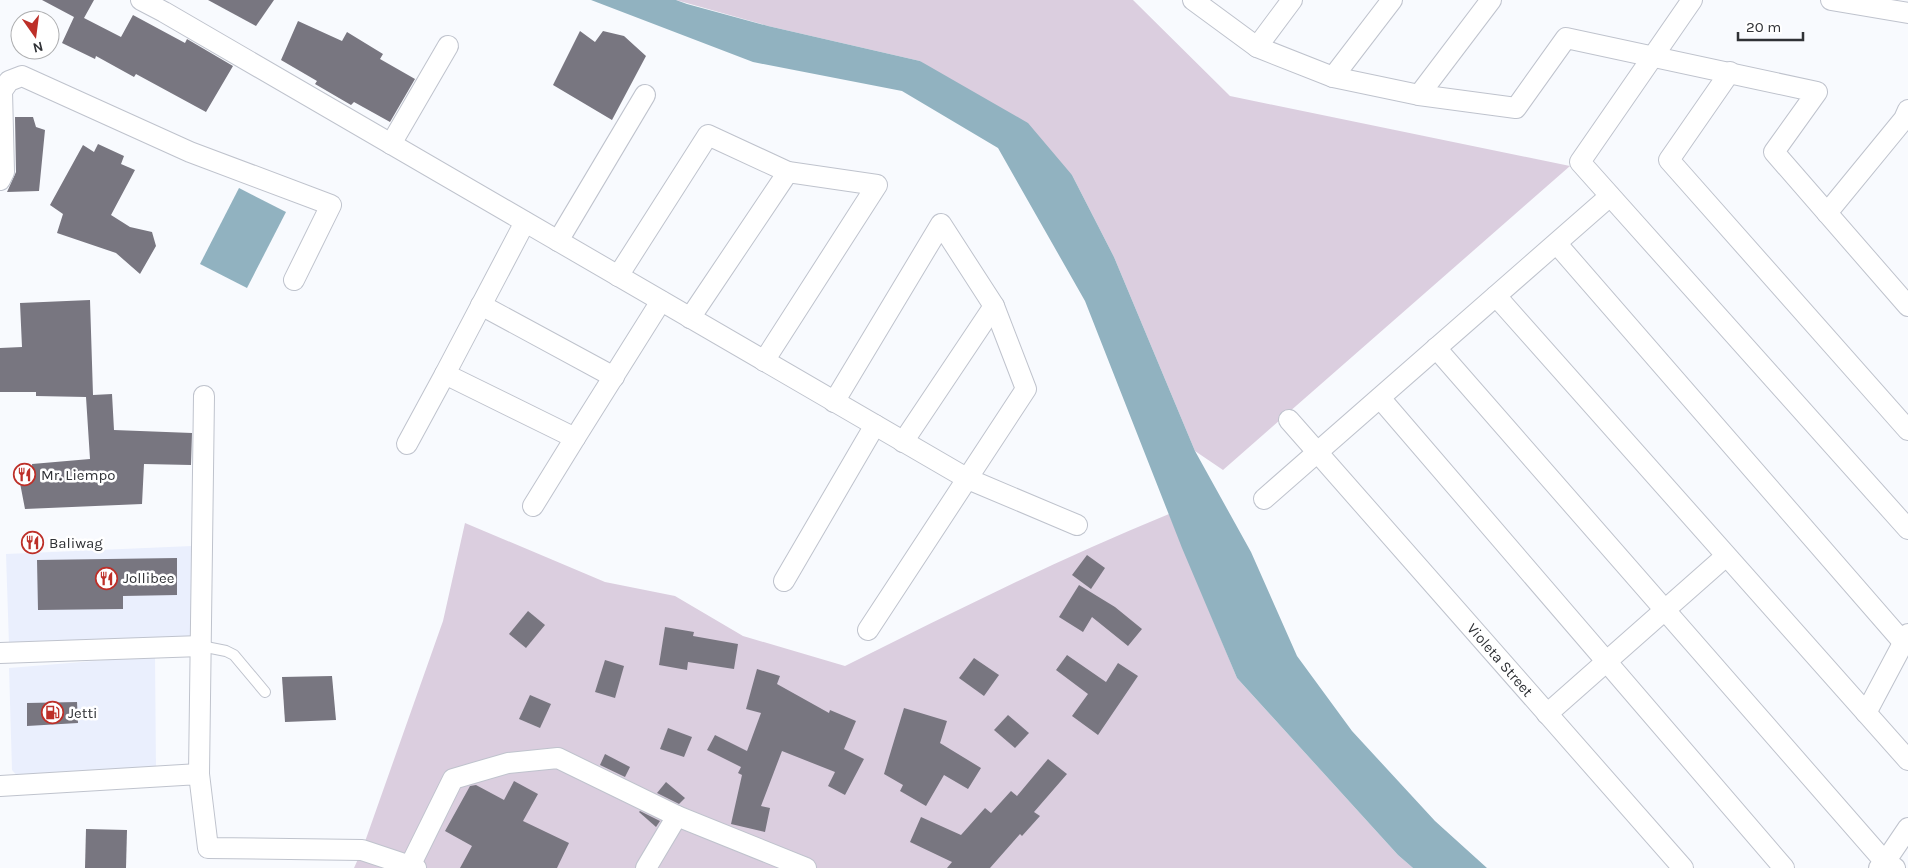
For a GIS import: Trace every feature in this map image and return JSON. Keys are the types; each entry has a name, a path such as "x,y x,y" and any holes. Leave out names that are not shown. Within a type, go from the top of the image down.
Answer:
{"street":[{"path":"141,0 968,479 1077,526"},
{"path":"1193,0 1257,47 1333,77 1420,95 1516,108 1566,38 1817,92 1774,152 1908,306"},
{"path":"1257,47 1292,0"},
{"path":"1333,77 1392,0"},
{"path":"1420,95 1491,0"},
{"path":"1692,0 1580,162 1908,529"},
{"path":"1831,0 1908,13"},
{"path":"391,144 448,46"},
{"path":"1730,72 1669,160 1908,430"},
{"path":"0,180 4,172 2,91 9,81 22,76 190,152 331,205 294,280"},
{"path":"558,241 645,94"},
{"path":"1827,213 1904,120 1908,110"},
{"path":"618,276 708,135 788,172 877,185 764,361"},
{"path":"690,318 788,172"},
{"path":"1264,499 1610,196"},
{"path":"407,444 525,222"},
{"path":"834,402 942,224 994,306 1026,388 868,630"},
{"path":"1557,244 1906,638 1866,713"},
{"path":"1496,296 1908,760"},
{"path":"533,506 661,301"},
{"path":"481,305 614,376"},
{"path":"903,442 994,306"},
{"path":"1436,348 1886,866 1908,828"},
{"path":"445,374 575,438"},
{"path":"204,396 199,774 208,848 362,850 413,867 453,779 508,764 558,758 677,816 806,868"},
{"path":"1380,398 1784,868"},
{"name":"Violeta Street","path":"1288,420 1683,868"},
{"path":"784,581 875,425"},
{"path":"1547,714 1726,556"},
{"path":"0,653 201,646"},
{"path":"0,786 199,774"},
{"path":"646,868 677,816"}],"lane":[{"path":"201,646 226,651 234,655 265,692"}],"shaded area":[{"path":"676,0 1133,0 1230,96 1570,166 1223,470 1195,451 1114,257 1072,175 920,61 768,26"},
{"path":"1169,514 1237,678 1398,855 1413,868 354,868 443,621 465,523 605,582 675,596 743,636 845,666 1046,568"},
{"path":"192,546 191,638 9,645 6,554"},
{"path":"155,656 156,769 20,779 12,770 9,668"}],"water":[{"path":"591,0 676,0 768,26 920,61 1028,123 1072,175 1114,257 1195,451 1251,552 1297,656 1352,731 1435,821 1487,868 1413,868 1398,855 1237,678 1182,548 1085,301 998,148 902,91 753,62"},
{"path":"239,188 286,212 247,288 200,264"}],"building":[{"path":"42,0 94,0 84,18 121,37 133,15 185,43 187,39 233,66 206,112 136,74 134,77 96,56 95,59 62,43 74,17"},
{"path":"208,0 274,0 256,26"},
{"path":"298,21 342,41 347,32 383,54 380,59 415,79 390,122 354,102 351,105 315,84 317,81 281,60"},
{"path":"580,31 595,42 603,31 624,36 646,56 612,120 553,85"},
{"path":"15,117 33,117 36,127 45,130 39,191 7,192 16,172"},
{"path":"98,144 124,156 121,164 135,170 111,215 130,227 152,232 156,246 140,274 116,253 57,233 63,214 50,205 83,145 94,152"},
{"path":"90,300 93,395 112,394 114,430 192,433 191,465 144,464 142,504 25,509 20,483 33,482 32,464 90,459 86,397 36,396 36,392 0,392 0,348 22,347 20,303"},
{"path":"1087,555 1105,568 1091,589 1072,575"},
{"name":"Jollibee","path":"177,558 177,595 123,596 123,609 38,610 37,560"},
{"path":"1079,585 1115,607 1142,629 1128,646 1092,617 1083,632 1059,617"},
{"path":"528,611 545,625 526,648 509,634"},
{"path":"665,627 694,632 693,636 738,644 734,669 688,662 687,670 659,665"},
{"path":"1067,655 1106,682 1118,663 1138,676 1098,735 1072,716 1088,694 1056,670"},
{"path":"974,658 999,675 984,696 959,678"},
{"path":"605,660 624,666 615,698 595,692"},
{"path":"757,669 780,676 777,684 829,713 830,710 856,721 844,749 864,759 845,795 828,786 835,772 782,751 761,806 770,808 765,832 731,824 742,775 738,773 741,767 707,750 715,735 747,751 761,713 746,709"},
{"path":"332,676 336,720 285,722 282,677"},
{"path":"530,695 551,704 540,728 519,719"},
{"name":"Jetti","path":"77,702 78,723 27,726 27,703"},
{"path":"904,708 947,721 940,743 981,768 968,789 944,775 926,806 900,791 903,785 884,774"},
{"path":"1008,715 1029,733 1015,748 994,730"},
{"path":"668,728 692,737 684,757 660,749"},
{"path":"605,754 630,767 625,777 600,765"},
{"path":"1048,759 1067,774 1034,812 1040,816 1022,836 1020,834 990,868 947,868 952,862 910,842 921,817 961,835 985,808 991,813 1011,791 1017,796"},
{"path":"514,781 538,794 523,821 569,843 557,868 460,868 472,846 445,831 470,786 476,785 504,800"},
{"path":"666,782 685,798 679,804 657,793"},
{"path":"639,812 660,821 656,827"},
{"path":"86,829 127,830 126,868 85,868"}],"place":[{"name":"Mr. Liempo","path":"25,475"},
{"name":"Baliwag","path":"33,543"},
{"name":"Jollibee","path":"107,578"},
{"name":"Jetti","path":"52,713"}]}
